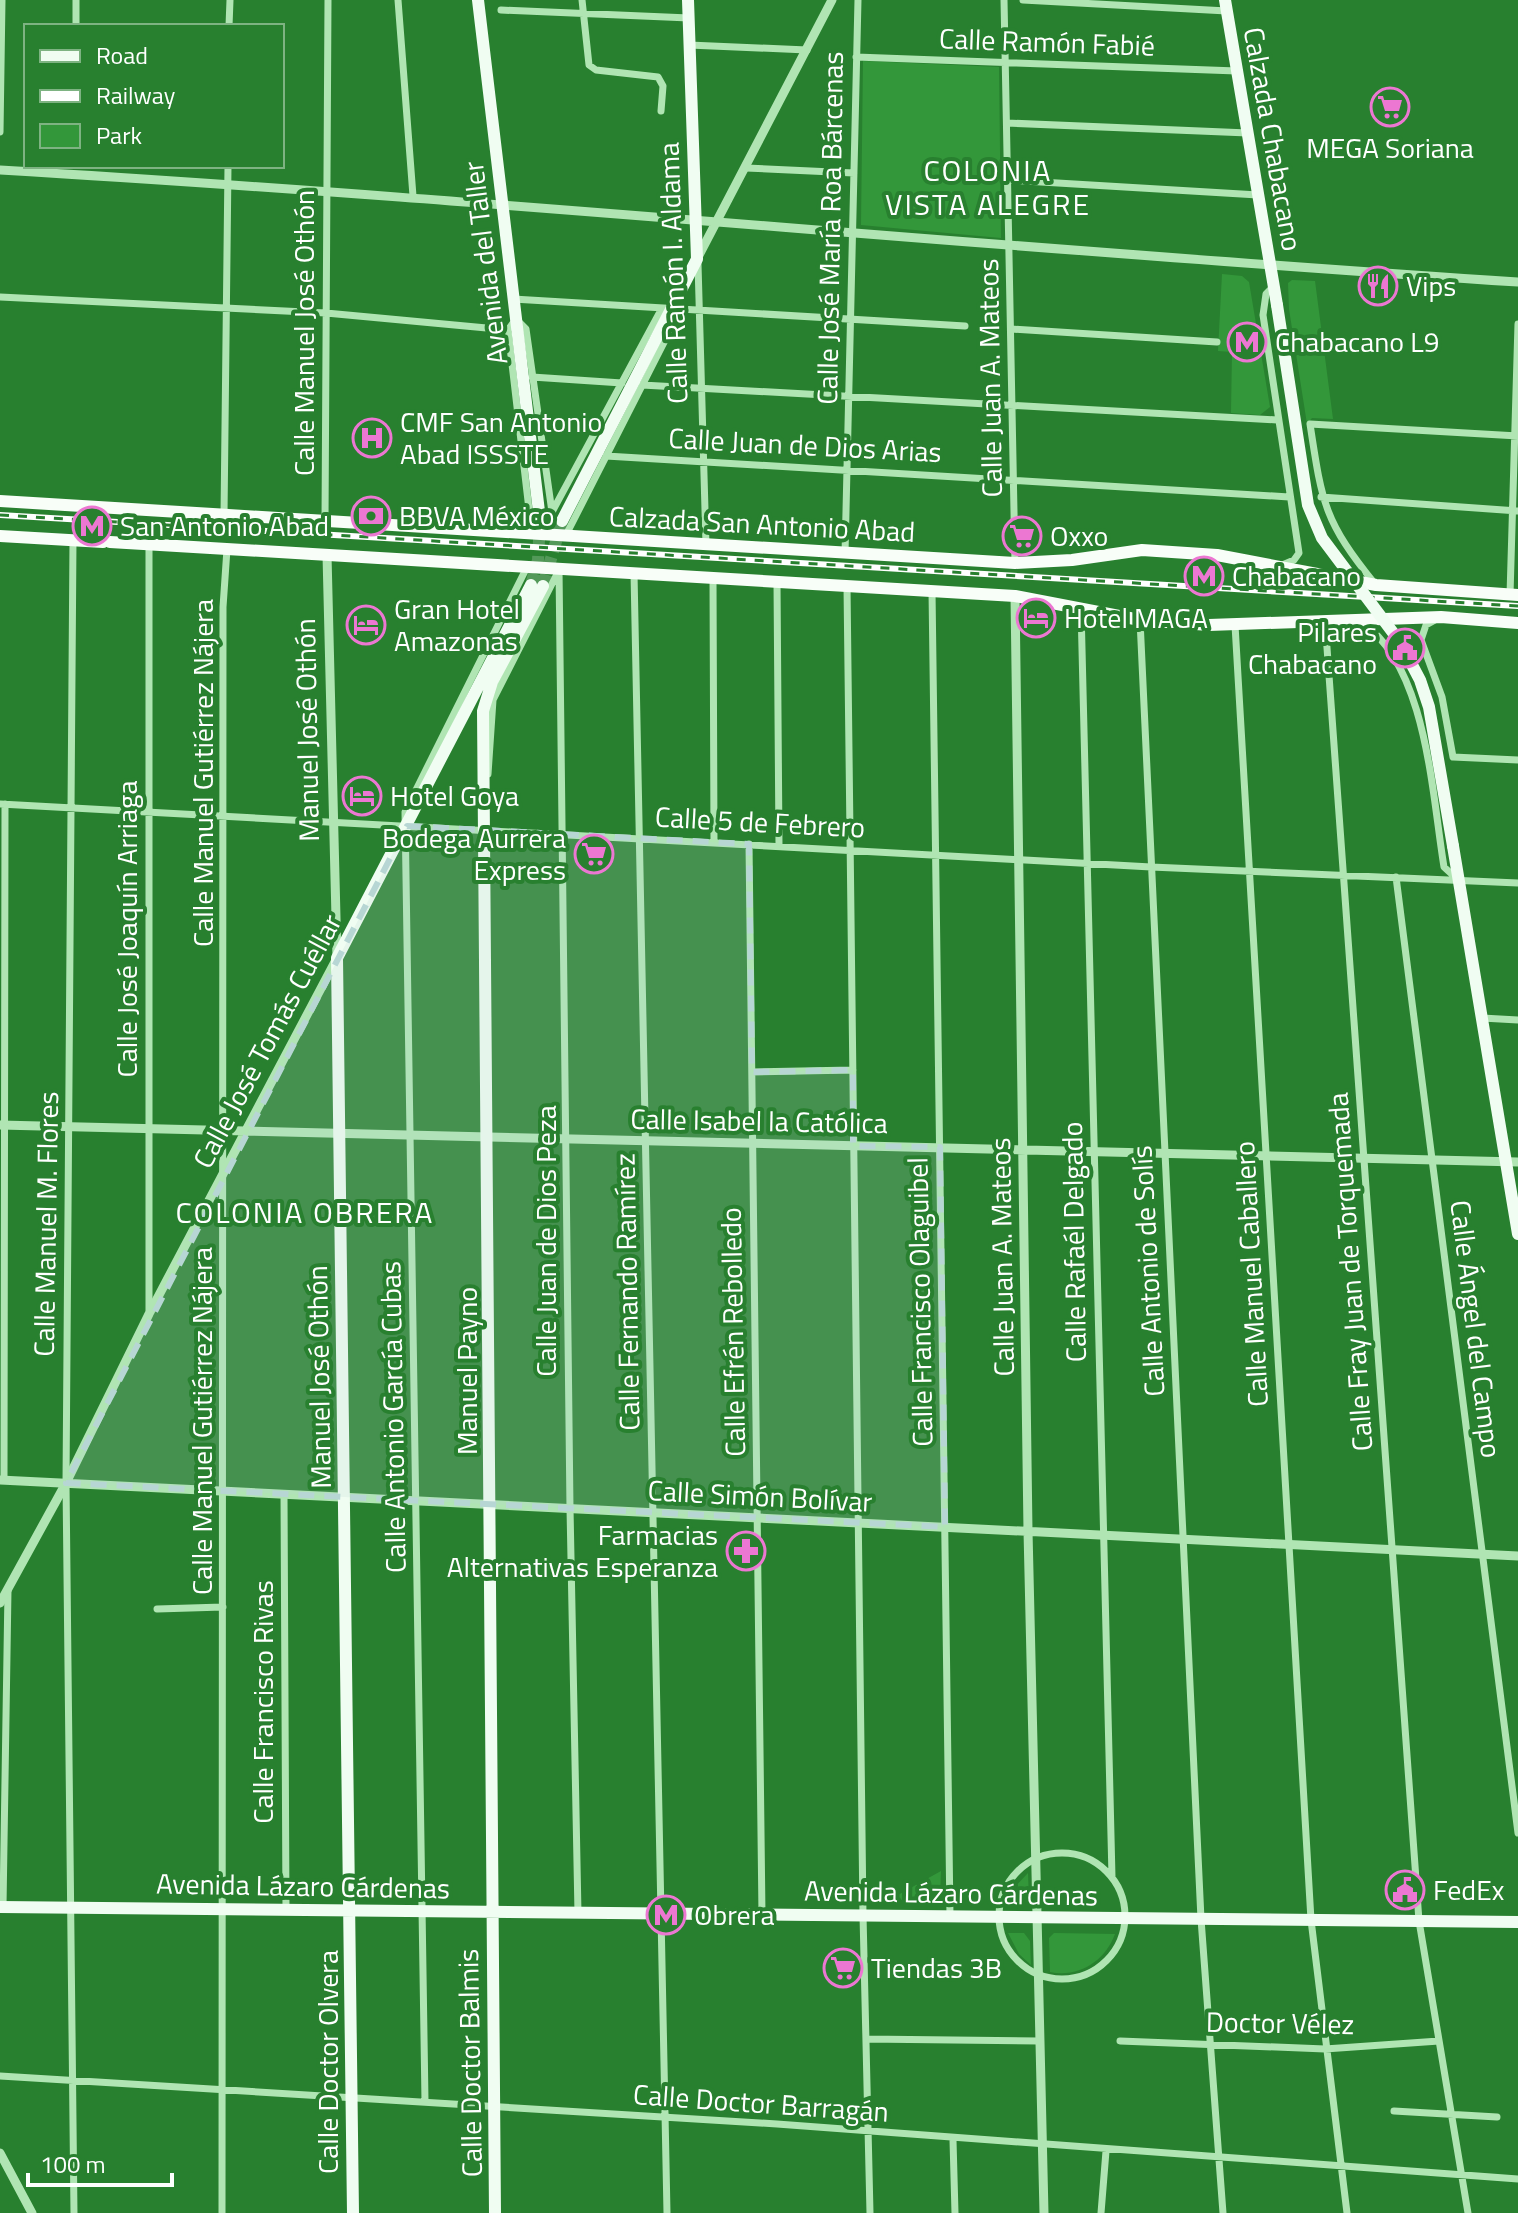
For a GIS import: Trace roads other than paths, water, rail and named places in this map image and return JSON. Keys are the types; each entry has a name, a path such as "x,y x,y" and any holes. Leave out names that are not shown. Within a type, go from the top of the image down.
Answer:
{"highway":[{"name":"Calzada San Antonio Abad","path":"0,501 1015,563 1072,560 1142,550 1217,555 1376,585 1514,595"},
{"name":"Calzada San Antonio Abad","path":"0,536 1015,596 1081,606 1140,620 1235,625 1441,617 1518,623"}],"main road":[{"name":"Avenida del Taller","path":"478,0 513,299 512,324 540,520"},
{"name":"Calle Ramón I. Aldama","path":"688,0 697,259"},
{"name":"Calzada Chabacano","path":"1226,6 1308,505 1322,538 1400,642 1420,680 1429,707 1482,1018 1512,1162 1518,1234"},
{"path":"562,521 697,259"},
{"name":"Calle José Tomás Cuéllar","path":"337,958 537,585 486,696 485,830"},
{"name":"Manuel Payno","path":"485,830 492,1505 492,1912"},
{"name":"Manuel José Othón","path":"337,958 351,1911"},
{"name":"Avenida Lázaro Cárdenas","path":"2,1907 1518,1922"},
{"name":"Calle Doctor Olvera","path":"351,1911 353,2213"},
{"name":"Calle Doctor Balmis","path":"492,1912 495,2213"}],"street":[{"path":"0,132 2,0"},
{"path":"76,0 76,24"},
{"path":"229,24 230,0"},
{"name":"Calle Manuel José Othón","path":"325,522 328,0"},
{"path":"398,0 413,196"},
{"path":"582,0 589,65 596,70 658,77 663,86 661,111"},
{"path":"697,259 832,0"},
{"name":"Calle José María Roa Bárcenas","path":"845,554 858,0"},
{"name":"Calle Juan A. Mateos","path":"1004,0 1015,563"},
{"path":"1023,0 1226,6"},
{"path":"501,10 689,18"},
{"path":"689,45 807,50"},
{"name":"Calle Ramón Fabié","path":"856,57 1237,71"},
{"path":"1007,123 1248,133"},
{"path":"224,515 228,168"},
{"path":"746,168 854,173"},
{"path":"0,170 73,170 1271,267 1518,282"},
{"path":"1008,180 1258,195"},
{"name":"Calle Ramón I. Aldama","path":"697,259 706,545"},
{"name":"Calzada Chabacano","path":"1274,286 1266,294 1263,315 1299,553 1294,560 1277,567"},
{"path":"0,297 512,324 526,329 552,512 622,383 671,310"},
{"path":"513,299 965,326"},
{"path":"565,537 642,385 671,310"},
{"path":"512,324 532,535"},
{"path":"1514,595 1518,324"},
{"path":"1011,329 1217,342"},
{"path":"532,377 622,383"},
{"path":"642,385 1277,420"},
{"path":"1376,585 1344,545 1321,497 1310,424 1516,436"},
{"name":"Calle Juan de Dios Arias","path":"606,456 1289,497"},
{"path":"1321,497 1516,511"},
{"name":"Calle Manuel M. Flores","path":"73,540 66,1483 74,2213"},
{"name":"Calle José Joaquín Arriaga","path":"149,544 149,1314"},
{"name":"Calle Manuel Gutiérrez Nájera","path":"222,2213 223,607 227,549"},
{"name":"Manuel José Othón","path":"327,555 337,958"},
{"name":"Calle Antonio García Cubas","path":"425,2101 415,1501 413,1135 405,812 527,567"},
{"path":"485,787 490,763 489,725 493,700 559,569"},
{"name":"Calle Juan de Dios Peza","path":"559,569 578,1913"},
{"name":"Calle Fernando Ramírez","path":"634,573 667,2213"},
{"path":"713,578 714,842"},
{"path":"777,582 779,845"},
{"path":"847,586 863,1915 870,2213"},
{"name":"Calle Francisco Olaguibel","path":"932,591 950,1916"},
{"name":"Calle Juan A. Mateos","path":"1015,596 1028,1531 1044,2213"},
{"name":"Calle Rafaél Delgado","path":"1081,606 1112,1877 1120,1890 1125,1918"},
{"path":"1441,617 1426,625 1421,640 1442,697 1453,757 1518,760"},
{"path":"1356,618 1379,635 1406,679 1423,745 1444,867 1459,880"},
{"name":"Calle Antonio de Solís","path":"1140,620 1201,1919 1223,2213"},
{"name":"Calle Fray Juan de Torquemada","path":"1325,620 1419,1921 1468,2213"},
{"name":"Calle Manuel Caballero","path":"1235,625 1311,1920 1347,2213"},
{"path":"2,804 2,1480"},
{"name":"Calle 5 de Febrero","path":"2,804 1151,867 1518,883"},
{"name":"Calle Efrén Rebolledo","path":"749,844 762,1915"},
{"name":"Calle Ángel del Campo","path":"1396,877 1518,1833"},
{"name":"Calle José Tomás Cuéllar","path":"0,1603 66,1483 149,1314 337,958"},
{"path":"1482,1018 1518,1020"},
{"path":"752,1072 853,1070"},
{"name":"Calle Isabel la Católica","path":"2,1125 1512,1162"},
{"name":"Calle Simón Bolívar","path":"2,1480 1518,1556"},
{"name":"Calle Francisco Rivas","path":"284,1494 286,1910"},
{"path":"2,1907 8,1589"},
{"path":"157,1609 223,1607"},
{"path":"1112,1877 1102,1867 1077,1854 1050,1854 1036,1858 1009,1882 999,1917 1005,1943 1013,1956 1038,1974 1069,1979 1098,1968 1119,1944 1125,1918"},
{"path":"866,2039 1039,2041"},
{"name":"Doctor Vélez","path":"1120,2041 1325,2049 1439,2041"},
{"name":"Calle Doctor Barragán","path":"0,2076 665,2117 1518,2179"},
{"path":"1394,2111 1497,2117"},
{"path":"953,2140 955,2213"},
{"path":"1101,2213 1106,2151"},
{"path":"0,2153 32,2213"}],"tunnel":[{"path":"531,585 538,560 540,520"},
{"path":"543,586 562,521"}],"railway":[{"path":"0,515 1518,606"}],"place":[{"name":"MEGA Soriana","path":"1390,107"},
{"name":"Vips","path":"1378,286"},
{"name":"Chabacano L9","path":"1247,342"},
{"name":"CMF San Antonio Abad ISSSTE","path":"372,438"},
{"name":"BBVA México","path":"371,516"},
{"name":"San Antonio Abad","path":"92,526"},
{"name":"Oxxo","path":"1022,536"},
{"name":"Chabacano","path":"1204,576"},
{"name":"Hotel MAGA","path":"1036,618"},
{"name":"Gran Hotel Amazonas","path":"366,625"},
{"name":"Pilares Chabacano","path":"1405,648"},
{"name":"Hotel Goya","path":"362,796"},
{"name":"Bodega Aurrera Express","path":"594,854"},
{"name":"Farmacias Alternativas Esperanza","path":"746,1551"},
{"name":"FedEx","path":"1405,1890"},
{"name":"Obrera","path":"666,1915"},
{"name":"Tiendas 3B","path":"843,1968"}],"district":[{"name":"COLONIA VISTA ALEGRE","path":"988,188"},
{"name":"COLONIA OBRERA","path":"305,1213"}]}
